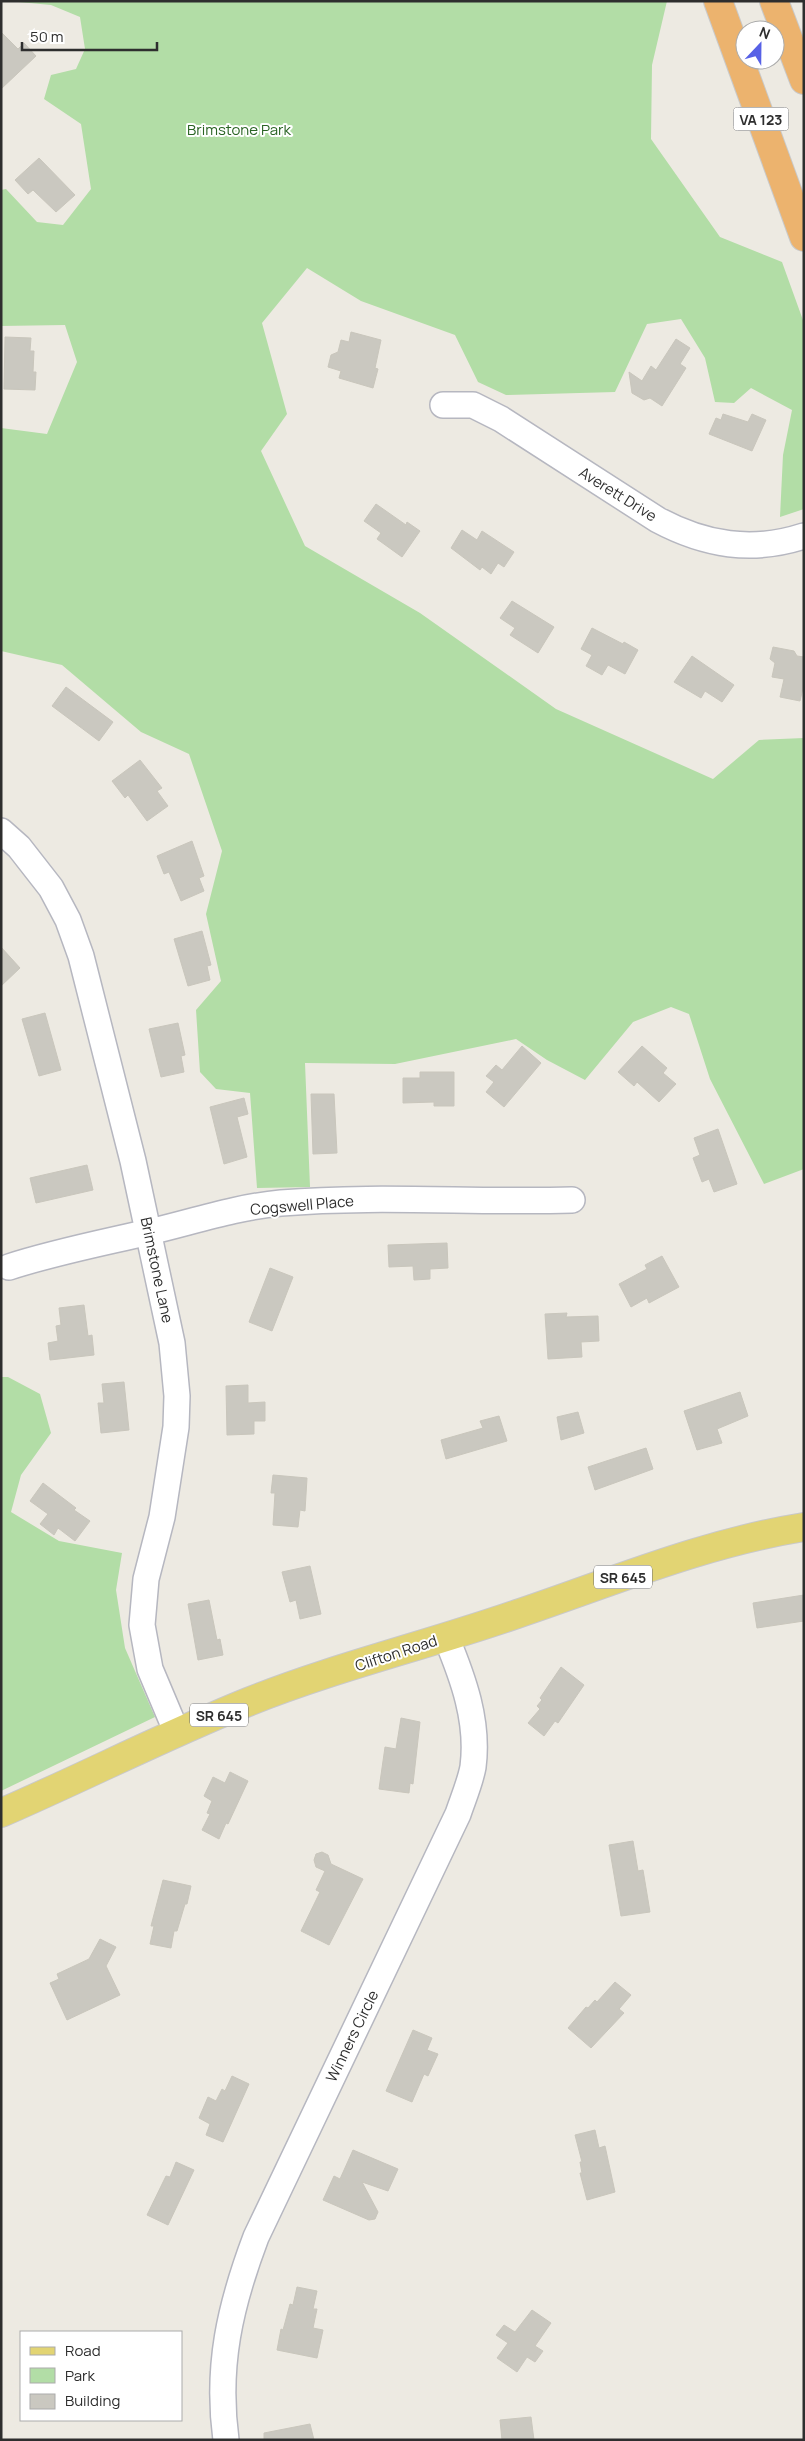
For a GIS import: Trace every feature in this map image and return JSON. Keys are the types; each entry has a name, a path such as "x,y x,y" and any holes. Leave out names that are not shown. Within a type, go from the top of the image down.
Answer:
{"highway":[{"name":"VA 123","path":"718,1 804,236"},
{"path":"774,1 804,80"}],"main road":[{"name":"Clifton Road","path":"1,1813 177,1733 292,1686 446,1637 688,1554 767,1533 804,1527"}],"street":[{"name":"Averett Drive","path":"443,405 473,405 501,419 658,520 680,531 708,541 747,545 775,544 804,536"},
{"name":"Brimstone Lane","path":"1,831 19,847 50,888 68,920 90,993 149,1232 172,1343 177,1396 169,1482 146,1579 142,1625 150,1669 177,1733"},
{"name":"Cogswell Place","path":"10,1267 42,1256 231,1212 280,1204 412,1199 572,1200"},
{"name":"Winners Circle","path":"226,2440 222,2414 222,2371 227,2332 240,2280 256,2237 458,1814 469,1782 473,1766 473,1720 462,1677 446,1637"}],"green space":[{"name":"Brimstone Park","path":"8,1 667,1 652,65 651,139 720,237 782,262 804,323 804,509 780,517 783,455 792,410 751,388 734,403 715,402 705,358 681,319 647,324 615,392 506,395 478,382 455,335 361,301 307,268 262,323 287,414 261,451 305,546 420,613 556,709 713,779 759,740 804,738 804,1169 764,1184 710,1079 689,1014 671,1007 633,1022 585,1080 547,1060 516,1039 395,1064 305,1063 310,1187 257,1188 250,1093 216,1089 200,1072 196,1010 221,981 206,914 222,851 189,754 141,732 62,665 1,651 1,428 47,434 77,362 65,325 1,326 1,190 6,189 37,222 63,225 91,189 81,124 44,99 51,75 76,69 85,49 80,17 51,5"},
{"path":"1,1377 8,1377 40,1394 51,1433 21,1475 11,1512 59,1541 122,1553 116,1590 125,1648 155,1717 1,1791"}],"building":[{"path":"1,32 18,49 24,43 36,56 1,89"},
{"path":"39,158 75,195 56,212 33,190 28,194 15,180"},
{"path":"351,332 381,340 375,368 378,369 373,388 339,378 341,371 328,367 331,355 338,352 341,340 349,342"},
{"path":"5,337 31,338 30,351 34,351 33,372 36,372 35,390 4,389"},
{"path":"676,339 690,348 680,364 686,368 662,406 650,398 644,400 632,393 629,372 642,381 651,366 656,370"},
{"path":"723,414 748,422 752,414 766,420 752,451 709,434 716,418 721,420"},
{"path":"376,504 406,525 407,522 420,531 402,557 377,539 381,533 364,521"},
{"path":"462,530 477,540 482,531 514,552 504,567 498,563 491,574 482,567 480,570 451,548"},
{"path":"512,601 554,627 538,653 510,635 515,628 500,618"},
{"path":"592,628 638,650 625,674 608,665 602,675 586,666 592,655 581,649"},
{"path":"773,647 794,651 797,656 804,657 804,684 800,701 780,697 784,679 772,677 775,663 770,659"},
{"path":"692,656 734,685 722,702 705,691 701,698 674,682"},
{"path":"66,687 113,722 99,741 52,706"},
{"path":"140,760 162,788 157,791 168,806 147,821 128,795 125,798 112,781"},
{"path":"192,841 204,876 199,878 204,891 181,901 169,872 164,874 157,856"},
{"path":"202,931 211,965 207,966 210,980 188,986 174,939"},
{"path":"1,947 20,968 1,986"},
{"path":"45,1013 61,1070 39,1076 22,1019"},
{"path":"178,1023 185,1055 181,1056 184,1072 161,1077 149,1029"},
{"path":"522,1046 541,1063 504,1107 486,1092 494,1082 486,1076 496,1065 502,1070"},
{"path":"642,1046 667,1068 663,1073 676,1084 659,1102 637,1082 634,1086 618,1072"},
{"path":"420,1072 454,1072 454,1106 434,1106 434,1102 403,1103 403,1078 420,1078"},
{"path":"311,1094 334,1094 337,1153 313,1154"},
{"path":"244,1098 248,1114 237,1117 247,1157 224,1164 210,1107"},
{"path":"718,1129 737,1184 714,1192 709,1179 702,1182 693,1158 700,1155 694,1138"},
{"path":"87,1165 93,1190 36,1203 30,1178"},
{"path":"447,1243 448,1268 430,1269 430,1279 414,1280 413,1266 389,1267 388,1245"},
{"path":"662,1256 679,1287 649,1303 647,1298 631,1307 619,1284 647,1269 645,1265"},
{"path":"270,1268 293,1277 272,1331 249,1322"},
{"path":"84,1305 88,1336 92,1335 94,1355 50,1360 48,1343 58,1341 56,1326 61,1325 59,1308"},
{"path":"567,1313 566,1317 598,1316 599,1341 581,1342 582,1357 548,1359 545,1314"},
{"path":"124,1382 129,1430 101,1433 98,1403 104,1403 102,1384"},
{"path":"248,1385 248,1403 265,1402 265,1421 254,1421 254,1434 227,1435 226,1386"},
{"path":"740,1392 748,1416 717,1429 722,1443 697,1450 684,1411"},
{"path":"578,1412 584,1433 561,1440 557,1417"},
{"path":"499,1416 507,1441 446,1459 441,1440 483,1428 480,1421"},
{"path":"646,1448 653,1469 595,1490 588,1467"},
{"path":"273,1475 307,1478 305,1511 300,1510 298,1527 273,1525 275,1493 271,1493"},
{"path":"43,1483 76,1508 74,1510 90,1521 75,1541 58,1528 54,1535 40,1524 48,1514 30,1501"},
{"path":"310,1566 321,1614 300,1619 296,1600 290,1602 282,1572"},
{"path":"804,1595 804,1621 757,1628 753,1603"},
{"path":"209,1600 217,1640 220,1639 223,1655 198,1660 188,1604"},
{"path":"561,1667 584,1685 558,1723 555,1721 544,1736 528,1723 540,1709 537,1706 542,1700 540,1698"},
{"path":"401,1718 420,1722 413,1784 410,1783 409,1793 379,1789 385,1747 396,1749"},
{"path":"230,1772 248,1781 219,1839 202,1830 210,1814 207,1813 212,1801 204,1796 213,1777 225,1783"},
{"path":"633,1841 638,1871 643,1870 650,1912 621,1916 609,1845"},
{"path":"322,1852 328,1855 331,1864 363,1879 329,1945 301,1931 320,1892 316,1890 325,1871 316,1867 314,1860 316,1854"},
{"path":"163,1880 191,1886 187,1904 185,1904 177,1931 174,1931 171,1948 150,1944 154,1926 151,1926"},
{"path":"100,1939 116,1947 106,1966 120,1995 67,2020 50,1983 59,1979 57,1974 89,1959"},
{"path":"615,1982 631,1995 619,2009 624,2013 591,2048 568,2028 586,2007 588,2008 595,2000 597,2002"},
{"path":"413,2030 432,2038 427,2050 438,2054 428,2076 424,2074 412,2102 386,2091"},
{"path":"232,2076 249,2084 223,2142 206,2135 210,2124 199,2118 208,2097 216,2101 222,2089 225,2091"},
{"path":"595,2130 599,2148 605,2146 615,2192 587,2200 580,2173 582,2173 580,2162 582,2162 575,2135"},
{"path":"353,2150 398,2169 388,2191 362,2182 378,2212 375,2219 369,2220 323,2200 334,2176 340,2179"},
{"path":"176,2162 194,2170 168,2225 147,2215 166,2176 170,2177"},
{"path":"297,2287 317,2291 313,2309 317,2309 313,2328 323,2330 317,2358 277,2350 281,2329 283,2330 290,2304 293,2305"},
{"path":"532,2310 551,2323 535,2346 543,2351 535,2362 527,2357 517,2372 497,2358 508,2343 496,2335 504,2325 515,2332"},
{"path":"531,2417 534,2440 502,2440 500,2420"},
{"path":"310,2424 314,2440 264,2440 264,2433"}]}
